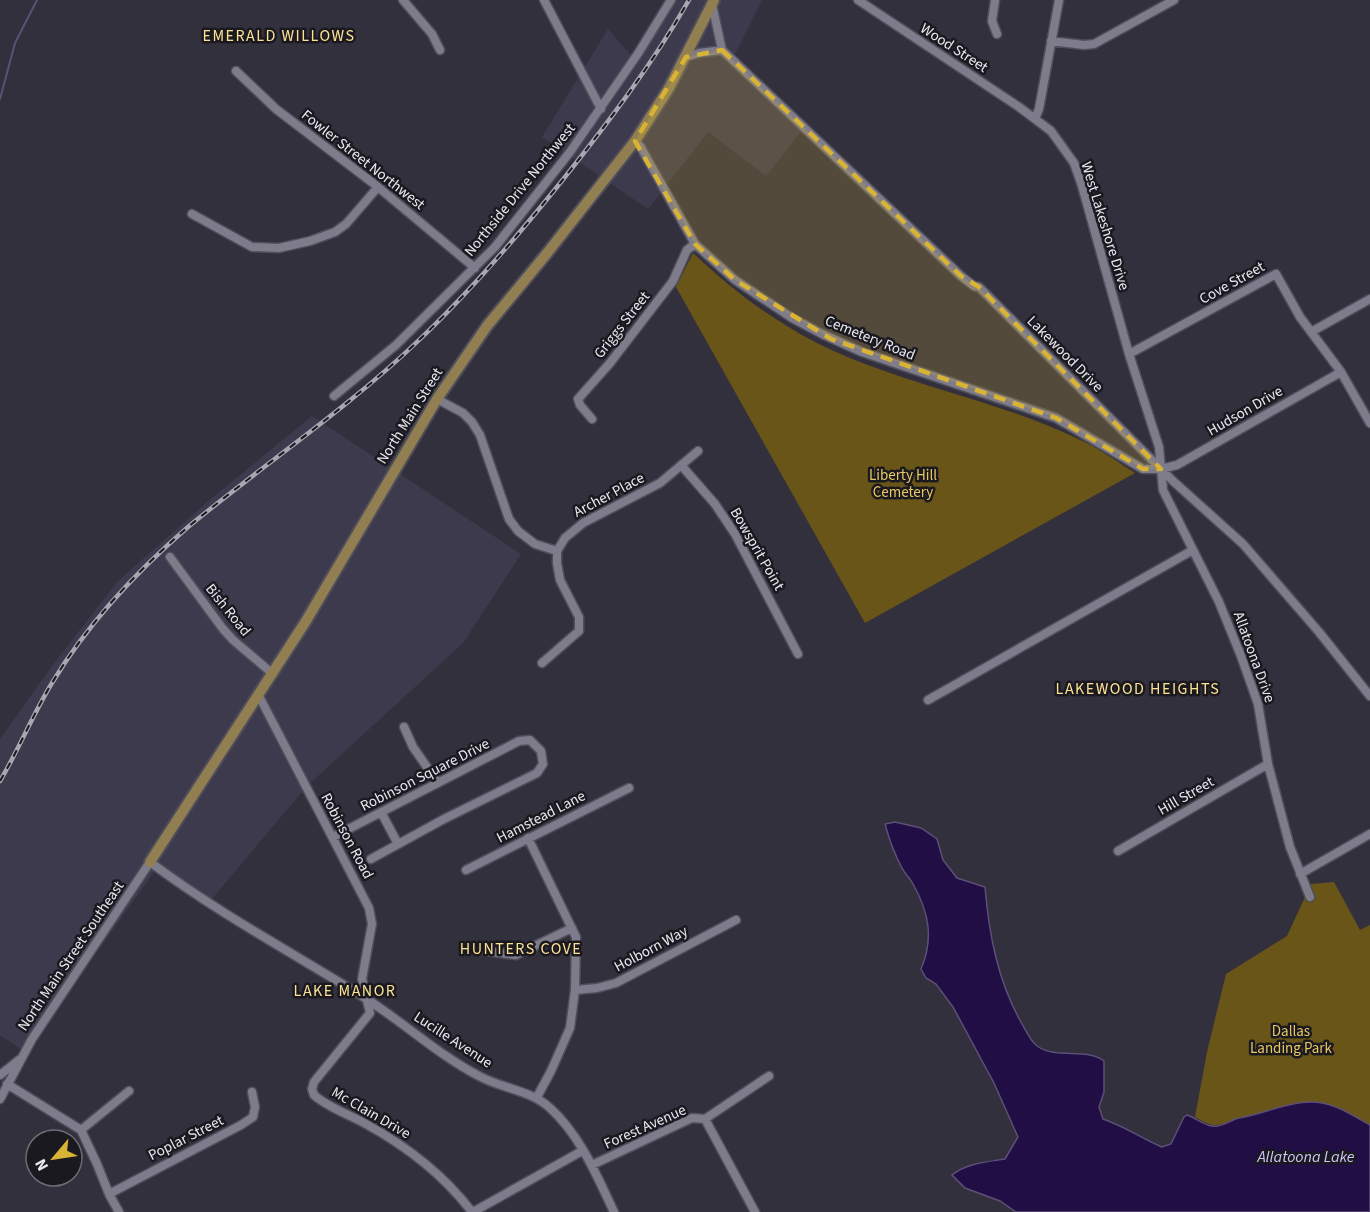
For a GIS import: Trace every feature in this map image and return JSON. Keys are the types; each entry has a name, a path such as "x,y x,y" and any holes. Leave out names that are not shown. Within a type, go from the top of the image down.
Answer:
{"main road":[{"name":"North Main Street","path":"150,862 306,621 437,399 487,326 635,141 686,57 713,2"}],"street":[{"path":"404,0 432,34 440,50"},
{"path":"544,0 601,109"},
{"name":"Northside Drive Northwest","path":"334,396 396,345 501,240 601,109 671,0"},
{"name":"Wood Street","path":"858,0 1035,119"},
{"path":"995,0 992,21 997,34"},
{"path":"1035,119 1039,109 1059,0"},
{"path":"1051,41 1094,44 1174,0"},
{"path":"686,57 722,50 713,2"},
{"name":"Lakewood Drive","path":"722,50 961,276 979,287 1161,469 1243,544 1312,622 1370,696"},
{"name":"Fowler Street Northwest","path":"236,71 276,109 378,187 475,268"},
{"name":"West Lakeshore Drive","path":"1035,119 1051,131 1074,163 1129,354 1160,447 1161,469"},
{"name":"Cemetery Road","path":"635,141 640,146 695,244 735,280 792,318 862,352 1056,418 1143,469 1161,469"},
{"path":"192,214 252,247 279,248 335,232 346,224 378,187"},
{"name":"Griggs Street","path":"592,419 580,405 578,399 610,363 673,282 687,250 695,244"},
{"name":"Cove Street","path":"1129,354 1276,274 1299,317 1341,372 1370,423"},
{"path":"1311,332 1370,299"},
{"name":"Hudson Drive","path":"1161,469 1177,465 1341,372"},
{"path":"437,399 463,413 480,435 509,519 518,531 536,544 557,551 560,580 579,617 579,631 542,663"},
{"name":"Archer Place","path":"557,551 574,528 660,483 698,451"},
{"name":"Bowsprit Point","path":"681,465 715,504 735,534 798,654"},
{"name":"Allatoona Drive","path":"1161,469 1163,490 1219,602 1258,704 1268,764 1290,847 1310,897"},
{"path":"928,700 1193,550"},
{"name":"Bish Road","path":"170,557 223,629 273,674"},
{"name":"Robinson Road","path":"259,696 369,908 372,924 362,979 365,998"},
{"path":"404,727 413,747 438,783"},
{"name":"Robinson Square Drive","path":"333,837 519,741 530,740 541,751 543,764 537,773 398,844"},
{"name":"Hill Street","path":"1118,851 1268,764"},
{"name":"Hamstead Lane","path":"466,870 628,788"},
{"path":"371,859 398,844 381,812"},
{"path":"1300,874 1370,834"},
{"path":"528,838 576,938 575,990 570,1028 537,1097"},
{"name":"Lucille Avenue","path":"150,862 184,888 249,930 365,998 482,1078 537,1097 567,1126 592,1165 614,1212"},
{"name":"North Main Street Southeast","path":"0,1100 19,1060 150,862"},
{"name":"Holborn Way","path":"575,990 616,983 736,920"},
{"path":"485,951 516,955 572,928"},
{"name":"Mc Clain Drive","path":"365,998 370,1013 314,1082 312,1089 314,1096 403,1146 429,1164 454,1188 473,1212"},
{"path":"2,1070 19,1060"},
{"name":"Forest Avenue","path":"592,1165 692,1118 705,1119 770,1076"},
{"path":"7,1084 78,1128"},
{"path":"83,1128 129,1091"},
{"name":"Poplar Street","path":"109,1194 253,1117 255,1107 252,1092"},
{"path":"705,1119 755,1212"},
{"path":"84,1136 119,1212"},
{"path":"473,1212 582,1151"}],"highlighted area":[{"path":"722,50 961,276 979,287 1161,469 1143,469 1056,418 831,339 735,280 695,244 635,141 686,57"}],"shaded area":[{"path":"668,0 762,0 731,63 803,129 766,176 708,132 648,209 542,137 608,29 635,60"},
{"path":"312,416 521,554 463,643 307,786 210,901 157,868 25,1052 0,1035 0,739 49,670 117,582 206,503"}],"green space":[{"name":"Liberty Hill Cemetery","path":"693,253 751,302 815,342 879,369 1044,424 1106,454 1135,473 865,623 676,287"},
{"name":"Dallas Landing Park","path":"1334,882 1360,930 1370,925 1370,1129 1246,1117 1216,1125 1195,1117 1207,1052 1226,974 1287,936 1311,884"}],"water":[{"name":"Allatoona Lake","path":"895,822 921,828 937,839 943,860 957,878 985,887 996,958 1014,1008 1037,1046 1053,1052 1089,1055 1104,1061 1104,1092 1099,1107 1103,1119 1162,1147 1171,1144 1187,1115 1216,1126 1297,1103 1321,1103 1333,1106 1370,1125 1370,1212 1016,1212 1000,1201 965,1188 952,1175 971,1165 1005,1159 1018,1137 994,1083 953,1007 936,984 926,978 921,969 927,947 928,926 923,905 912,882 899,863 888,835 885,824"}],"waterway":[{"path":"0,99 15,43 37,0"}],"railway":[{"path":"0,781 52,683 81,640 114,599 188,527 363,390 456,303 527,224 595,138 644,71 689,0"}],"district":[{"name":"EMERALD WILLOWS","path":"279,36"},
{"name":"LAKEWOOD HEIGHTS","path":"1138,689"},
{"name":"HUNTERS COVE","path":"521,949"},
{"name":"LAKE MANOR","path":"345,991"}]}
